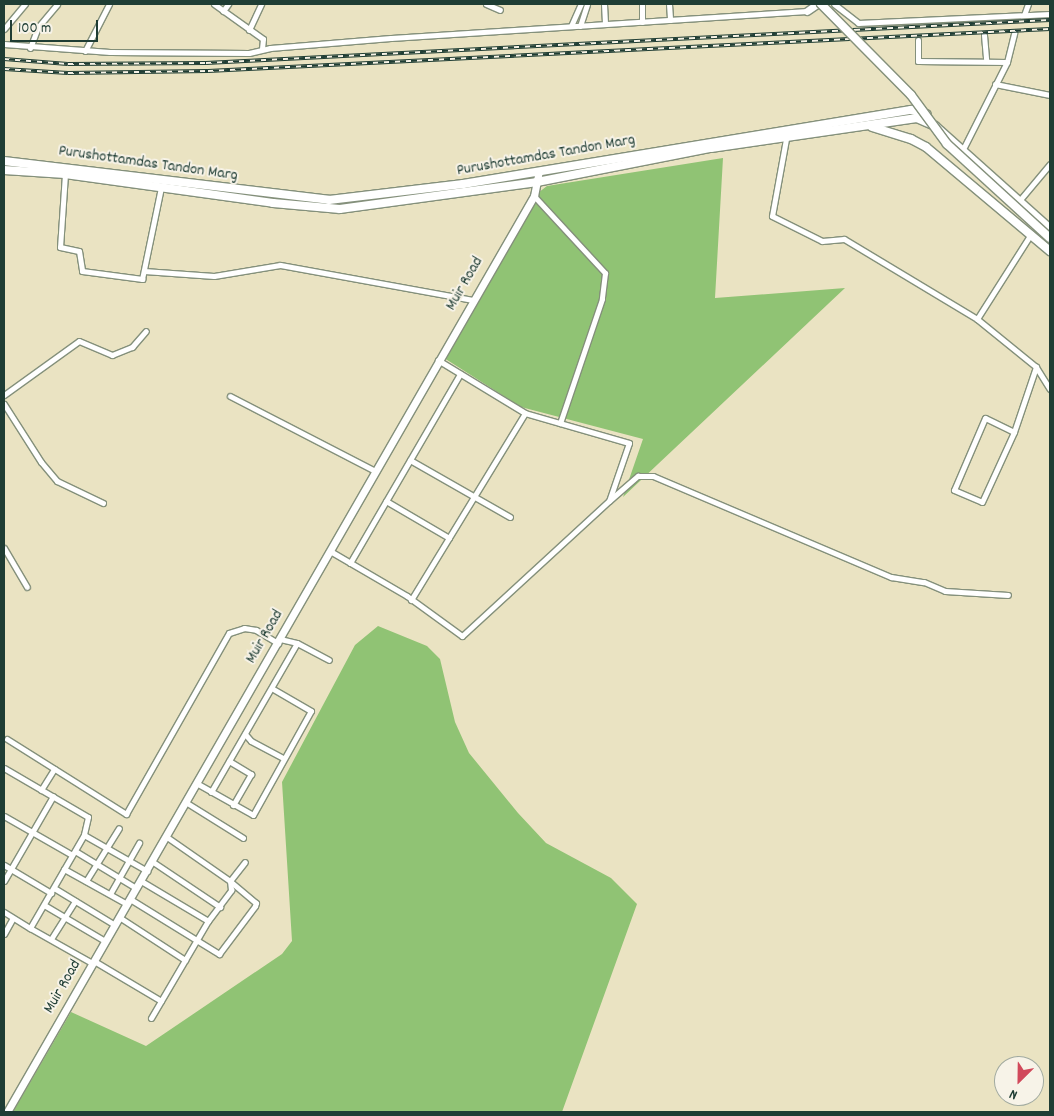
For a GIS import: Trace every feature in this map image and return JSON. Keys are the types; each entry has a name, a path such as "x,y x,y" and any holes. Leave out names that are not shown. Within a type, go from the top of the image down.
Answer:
{"main road":[{"path":"808,12 817,4 911,94 947,144 1050,238"},
{"name":"Purushottamdas Tandon Marg","path":"4,161 328,200 539,172 911,110 925,113 1020,199 1050,222"},
{"path":"4,170 65,174 340,209 537,182 711,148 786,139 870,127 891,121 923,118 1020,199 1050,230"},
{"path":"870,127 911,139 926,147 1050,251"},
{"name":"Muir Road","path":"7,1112 128,901 148,871 472,300 534,196 539,172"}],"street":[{"path":"4,29 25,4"},
{"path":"30,48 38,27 56,4"},
{"path":"85,51 109,4"},
{"path":"214,4 263,40 262,49"},
{"path":"223,11 228,4"},
{"path":"250,30 262,4"},
{"path":"486,4 500,10"},
{"path":"571,26 582,4"},
{"path":"580,26 587,4"},
{"path":"604,4 605,24"},
{"path":"642,4 642,22"},
{"path":"669,4 670,20"},
{"path":"834,4 858,23 1050,14"},
{"path":"1024,16 1028,4"},
{"path":"4,44 30,48 85,51 206,55 249,53 262,49 571,26 808,12"},
{"path":"964,147 1007,62 1014,33"},
{"path":"984,35 986,60"},
{"path":"918,40 918,61 986,60 1007,62"},
{"path":"995,84 1050,95"},
{"path":"786,139 772,216 822,240 844,239 977,319 1036,367 1050,389"},
{"path":"1020,199 1050,164"},
{"path":"65,174 60,247 79,251 82,271 142,279 161,187"},
{"path":"534,196 606,273 602,300 560,424"},
{"path":"977,319 1030,234"},
{"path":"144,271 214,276 280,266 472,300"},
{"path":"4,395 79,340 112,355 132,347 146,331"},
{"path":"438,360 525,413 629,443 610,501"},
{"path":"1014,432 985,418 954,490 982,502 1014,432 1036,367"},
{"path":"350,563 460,374"},
{"path":"230,396 375,472"},
{"path":"4,404 41,462 57,481 103,503"},
{"path":"411,600 525,413"},
{"path":"410,460 510,517"},
{"path":"330,551 411,600 462,636 638,476 653,476 891,577 924,582 945,591 1008,595"},
{"path":"386,501 449,538"},
{"path":"4,548 27,587"},
{"path":"8,739 126,814 229,633 244,628 256,630 279,641 297,643 330,660"},
{"path":"211,792 273,688 297,643"},
{"path":"198,784 253,815 283,758 311,711 273,688"},
{"path":"246,734 251,741 283,758"},
{"path":"229,761 251,774 233,805"},
{"path":"4,768 88,817 84,835 30,928"},
{"path":"41,790 54,769"},
{"path":"4,881 53,796"},
{"path":"187,803 243,838"},
{"path":"4,816 119,878 138,884 208,921"},
{"path":"86,881 119,828"},
{"path":"84,835 148,871"},
{"path":"64,869 110,894 128,901 196,941 222,953 256,903 230,881 167,837"},
{"path":"110,894 139,843"},
{"path":"153,862 220,907"},
{"path":"151,1018 208,921 231,890 230,881 245,862"},
{"path":"4,865 75,901 114,925"},
{"path":"51,939 75,901"},
{"path":"44,904 105,941"},
{"path":"4,912 161,1001"},
{"path":"119,917 185,960"},
{"path":"4,934 13,918"}],"green space":[{"path":"723,158 715,298 845,288 623,497 643,439 521,407 444,358 534,196 547,186"},
{"path":"378,626 427,646 440,659 455,722 469,753 518,813 546,843 611,878 637,904 562,1112 13,1112 71,1012 146,1046 282,954 292,941 282,782 355,645"}],"railway":[{"path":"4,59 68,64 206,63 1050,20"},
{"path":"4,69 68,73 208,71 1050,29"}]}
